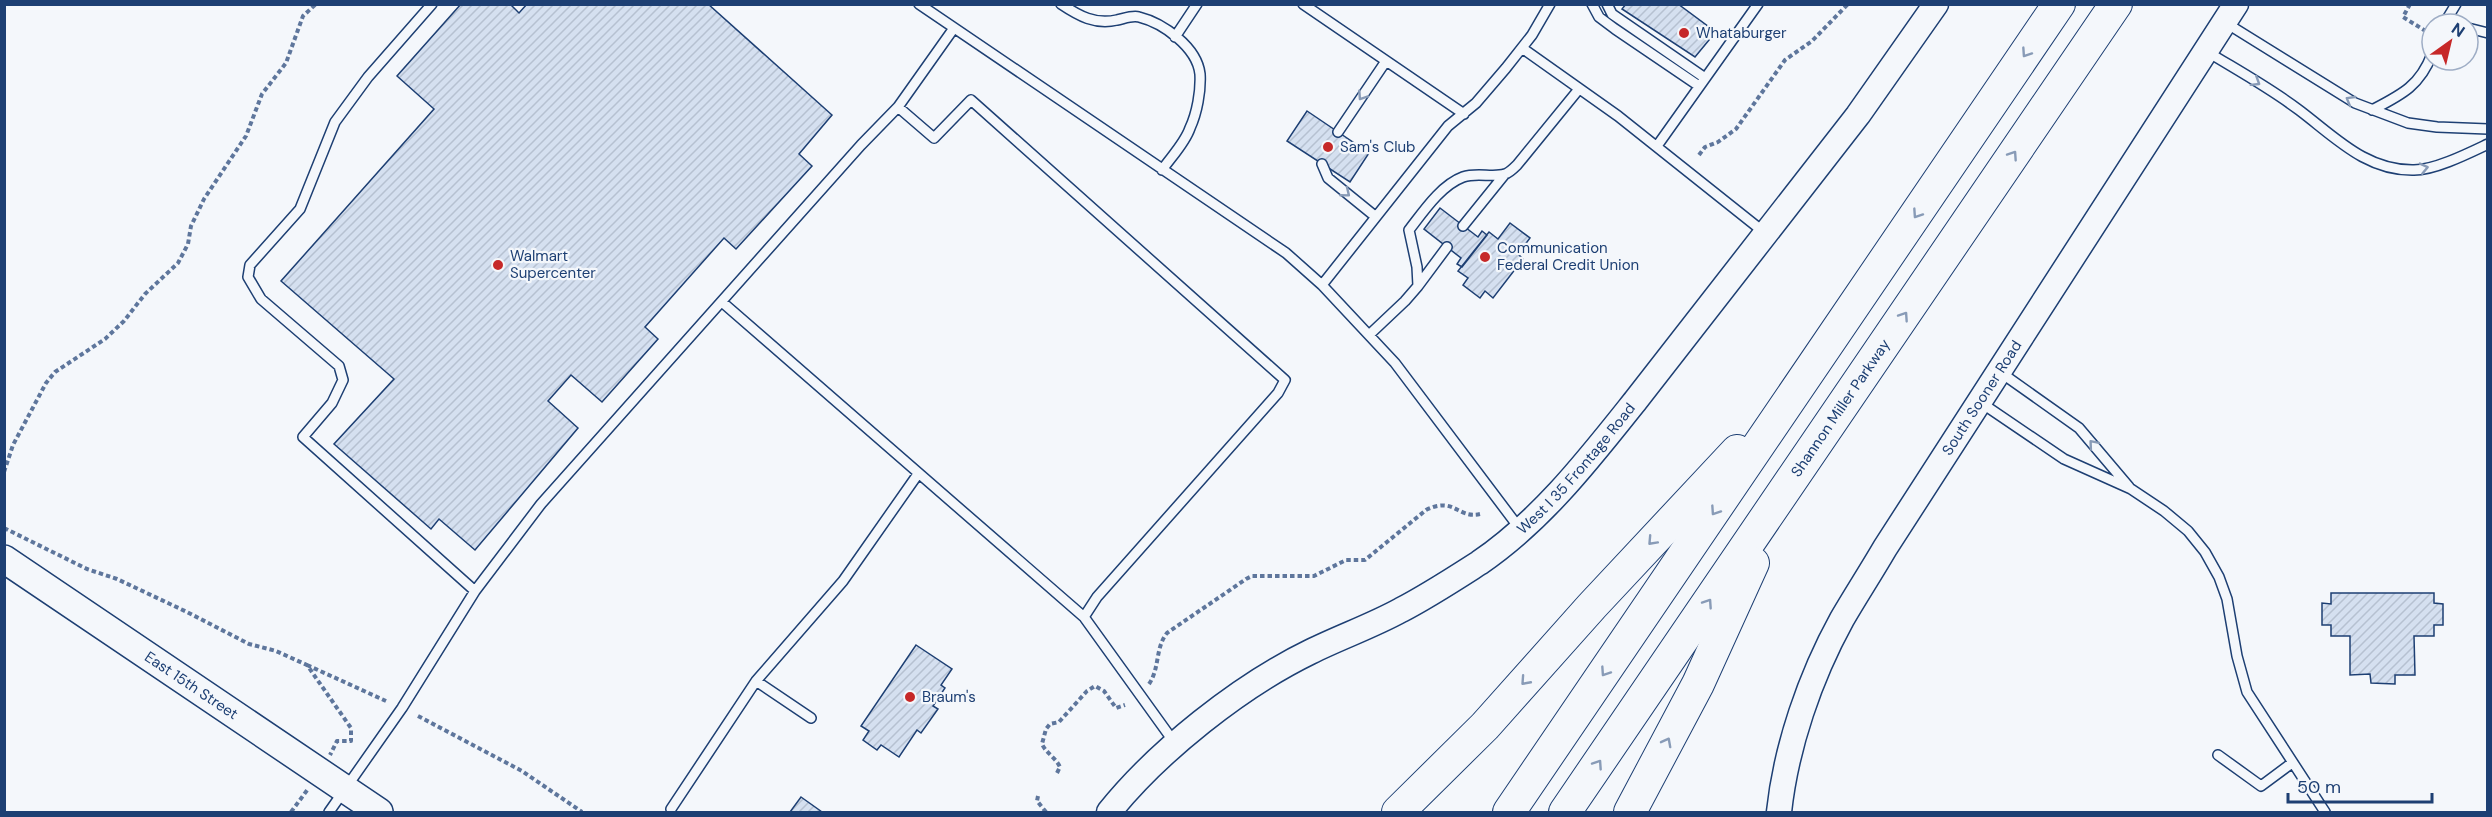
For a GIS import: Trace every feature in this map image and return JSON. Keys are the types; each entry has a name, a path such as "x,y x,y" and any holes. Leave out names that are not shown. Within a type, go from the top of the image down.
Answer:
{"highway":[{"path":"1509,813 2059,4"},
{"name":"Shannon Miller Parkway","path":"1565,813 2116,4"},
{"path":"1398,813 1485,726 1592,606 1807,376"},
{"path":"1630,813 1698,684 1788,486"}],"main road":[{"name":"East 15th Street","path":"4,559 379,813"}],"street":[{"name":"West I 35 Frontage Road","path":"1109,813 1176,744 1254,685 1310,652 1401,611 1480,562 1522,530 1602,444 1858,115 1936,4"},
{"name":"South Sooner Road","path":"1779,813 1793,743 1812,683 1841,621 2230,13"}],"lane":[{"path":"432,4 368,76 335,122 300,209 250,265 248,277 261,299 339,366 344,380 332,403 303,437 475,591"},
{"path":"919,4 1286,253 1322,285 1395,363 1522,530"},
{"path":"1061,4 1081,18 1098,21 1136,16 1159,25 1175,37 1191,54 1200,73 1198,100 1190,130 1162,170"},
{"path":"1175,37 1197,4"},
{"path":"1304,4 1464,114"},
{"path":"1322,285 1448,126 1476,103 1522,48 1550,4"},
{"path":"1592,4 1599,17 1615,29 1702,82"},
{"path":"1607,4 1612,14 1702,82"},
{"path":"1657,146 1758,4"},
{"path":"2230,13 2355,103 2408,123 2437,128 2487,129"},
{"path":"329,813 402,708 475,591 541,504 854,153 898,107 954,28"},
{"path":"1522,48 1657,146 1765,233"},
{"path":"2206,51 2298,110 2354,153 2376,164 2417,171 2487,144"},
{"path":"1338,132 1386,61"},
{"path":"2372,110 2405,92 2421,78 2424,72"},
{"path":"1463,226 1579,89"},
{"path":"898,107 934,138 971,100 1285,380 1278,393 1097,597 1084,617"},
{"path":"1322,164 1328,178 1376,217"},
{"path":"1418,286 1417,267 1409,230 1440,194 1462,177 1482,173 1505,174"},
{"path":"1369,335 1405,301 1447,247"},
{"path":"722,302 1084,617 1176,744"},
{"path":"2000,372 2079,428 2131,489"},
{"path":"1980,402 2064,459 2131,489 2164,511 2188,531 2205,552 2227,599 2237,656 2247,692 2325,813"},
{"path":"671,809 756,681 843,581 918,474"},
{"path":"756,681 810,718"},
{"path":"2218,755 2261,786 2292,763"}],"path":[{"path":"4,472 13,445 46,383 56,372 90,350 124,321 145,294 178,263 188,244 191,226 204,199 246,136 261,94 286,63 303,16 316,4"},
{"path":"1700,155 1705,147 1718,142 1736,129 1785,60 1812,41 1848,4"},
{"path":"2410,4 2403,17 2420,28"},
{"path":"1148,684 1154,676 1161,640 1167,633 1246,579 1252,576 1314,576 1346,560 1365,560 1426,510 1436,506 1450,506 1473,516 1480,514"},
{"path":"4,528 87,568 178,607 249,644 276,651 386,700"},
{"path":"307,665 351,728 351,741 337,741 335,749"},
{"path":"1057,773 1059,764 1041,744 1046,729 1059,722 1087,691 1095,686 1104,691 1116,708 1125,705"},
{"path":"418,716 522,771 582,813"},
{"path":"1038,795 1037,801 1046,813"},
{"path":"291,813 296,806"}],"building":[{"name":"Walmart Supercenter","path":"461,4 510,4 519,13 527,4 708,4 832,115 799,154 812,166 736,249 724,238 645,327 658,339 602,402 571,375 548,401 578,428 475,550 439,519 431,529 334,444 394,379 281,281 434,109 397,76"},
{"name":"Whataburger","path":"1626,4 1678,4 1713,30 1707,38 1709,40 1695,57 1622,9"},
{"name":"Sam's Club","path":"1307,111 1369,153 1350,182 1287,141"},
{"path":"1440,208 1478,237 1482,231 1487,235 1462,267 1457,264 1461,258 1424,229"},
{"path":"1510,223 1530,238 1518,254 1523,259 1493,298 1485,291 1480,298 1463,285 1468,278 1458,271 1489,232 1498,239"},
{"path":"2331,593 2434,593 2434,603 2443,604 2443,625 2434,625 2434,636 2414,636 2415,675 2395,675 2395,684 2371,683 2370,674 2350,675 2350,636 2331,636 2331,625 2322,625 2322,603 2331,604"},
{"name":"Braum's","path":"916,645 952,669 941,685 945,688 933,706 938,709 921,733 917,730 899,757 881,745 877,750 863,740 869,731 861,726"},
{"path":"801,797 822,812 790,812"}],"place":[{"name":"Whataburger","path":"1684,33"},
{"name":"Sam's Club","path":"1328,147"},
{"name":"Communication Federal Credit Union","path":"1485,257"},
{"name":"Walmart Supercenter","path":"498,265"},
{"name":"Braum's","path":"910,697"}]}
